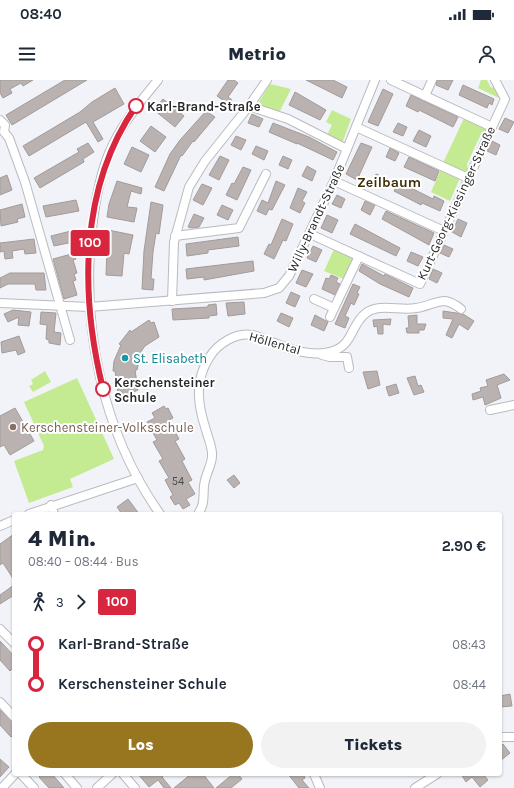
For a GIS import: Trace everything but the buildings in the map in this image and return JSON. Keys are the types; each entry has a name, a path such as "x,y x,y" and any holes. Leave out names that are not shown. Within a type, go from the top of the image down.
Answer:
{"street":[{"path":"158,80 136,106 120,131 101,176 93,218 89,259 89,307 94,347 103,389 114,425 138,478 159,512"},
{"path":"172,301 172,268 176,236 189,187 205,161 249,106 267,80"},
{"name":"Willy-Brandt-Straße","path":"0,303 89,307 264,293 280,288 289,276 310,234 348,149 375,80"},
{"path":"391,80 492,126"},
{"path":"425,96 432,80"},
{"name":"Kurt-Georg-Kiesinger-Straße","path":"310,234 420,284 505,98 496,80"},
{"path":"249,106 288,119 348,149"},
{"path":"0,120 5,126 2,132 9,138 25,182 70,340"},
{"path":"356,127 468,178"},
{"path":"176,236 239,228 266,174"},
{"path":"334,181 444,231"},
{"path":"330,317 359,256"},
{"path":"314,299 334,308"},
{"name":"Höllental","path":"320,354 343,346 349,339 362,316 373,309 413,309 444,301 453,303 460,310"},
{"name":"Höllental","path":"199,512 205,499 204,486 206,472 212,459 212,452 202,418 198,392 202,374 212,353 230,339 246,334 253,335 289,348 330,357 347,357 349,368"},
{"path":"490,410 514,405"},
{"path":"34,512 51,505 114,487 138,478"},
{"path":"51,505 53,512"},
{"path":"0,526 12,521"},
{"path":"0,629 12,641"},
{"path":"0,702 12,715"},
{"path":"502,737 514,736"},
{"path":"2,788 13,776"},
{"path":"23,776 34,788"},
{"path":"67,776 77,788"},
{"path":"97,788 110,776"},
{"path":"125,776 135,788"},
{"path":"315,776 320,788"},
{"path":"415,788 434,776"}],"green space":[{"path":"481,80 487,80 491,88 496,85 501,99 478,88"},
{"path":"270,84 291,89 279,113 257,105"},
{"path":"332,110 351,119 343,141 340,142 327,135 332,125 326,122"},
{"path":"465,116 485,126 486,130 481,134 467,164 468,171 463,172 443,163"},
{"path":"441,169 460,178 450,201 431,192"},
{"path":"335,247 351,255 353,259 344,279 324,271"},
{"path":"45,371 51,382 33,392 29,386 33,384 31,380"},
{"path":"77,378 114,459 70,479 73,487 29,503 14,461 43,450 44,446 24,402"}],"bus line":[{"name":"100","path":"103,389 90,324 88,291 93,218 101,176 106,162 120,131 136,106"}],"place":[{"name":"Karl-Brand-Straße","path":"136,106"},
{"name":"St. Elisabeth","path":"125,358"},
{"name":"Kerschensteiner Schule","path":"103,389"},
{"name":"Kerschensteiner-Volksschule","path":"13,427"}],"district":[{"name":"Zeilbaum","path":"389,182"}]}
